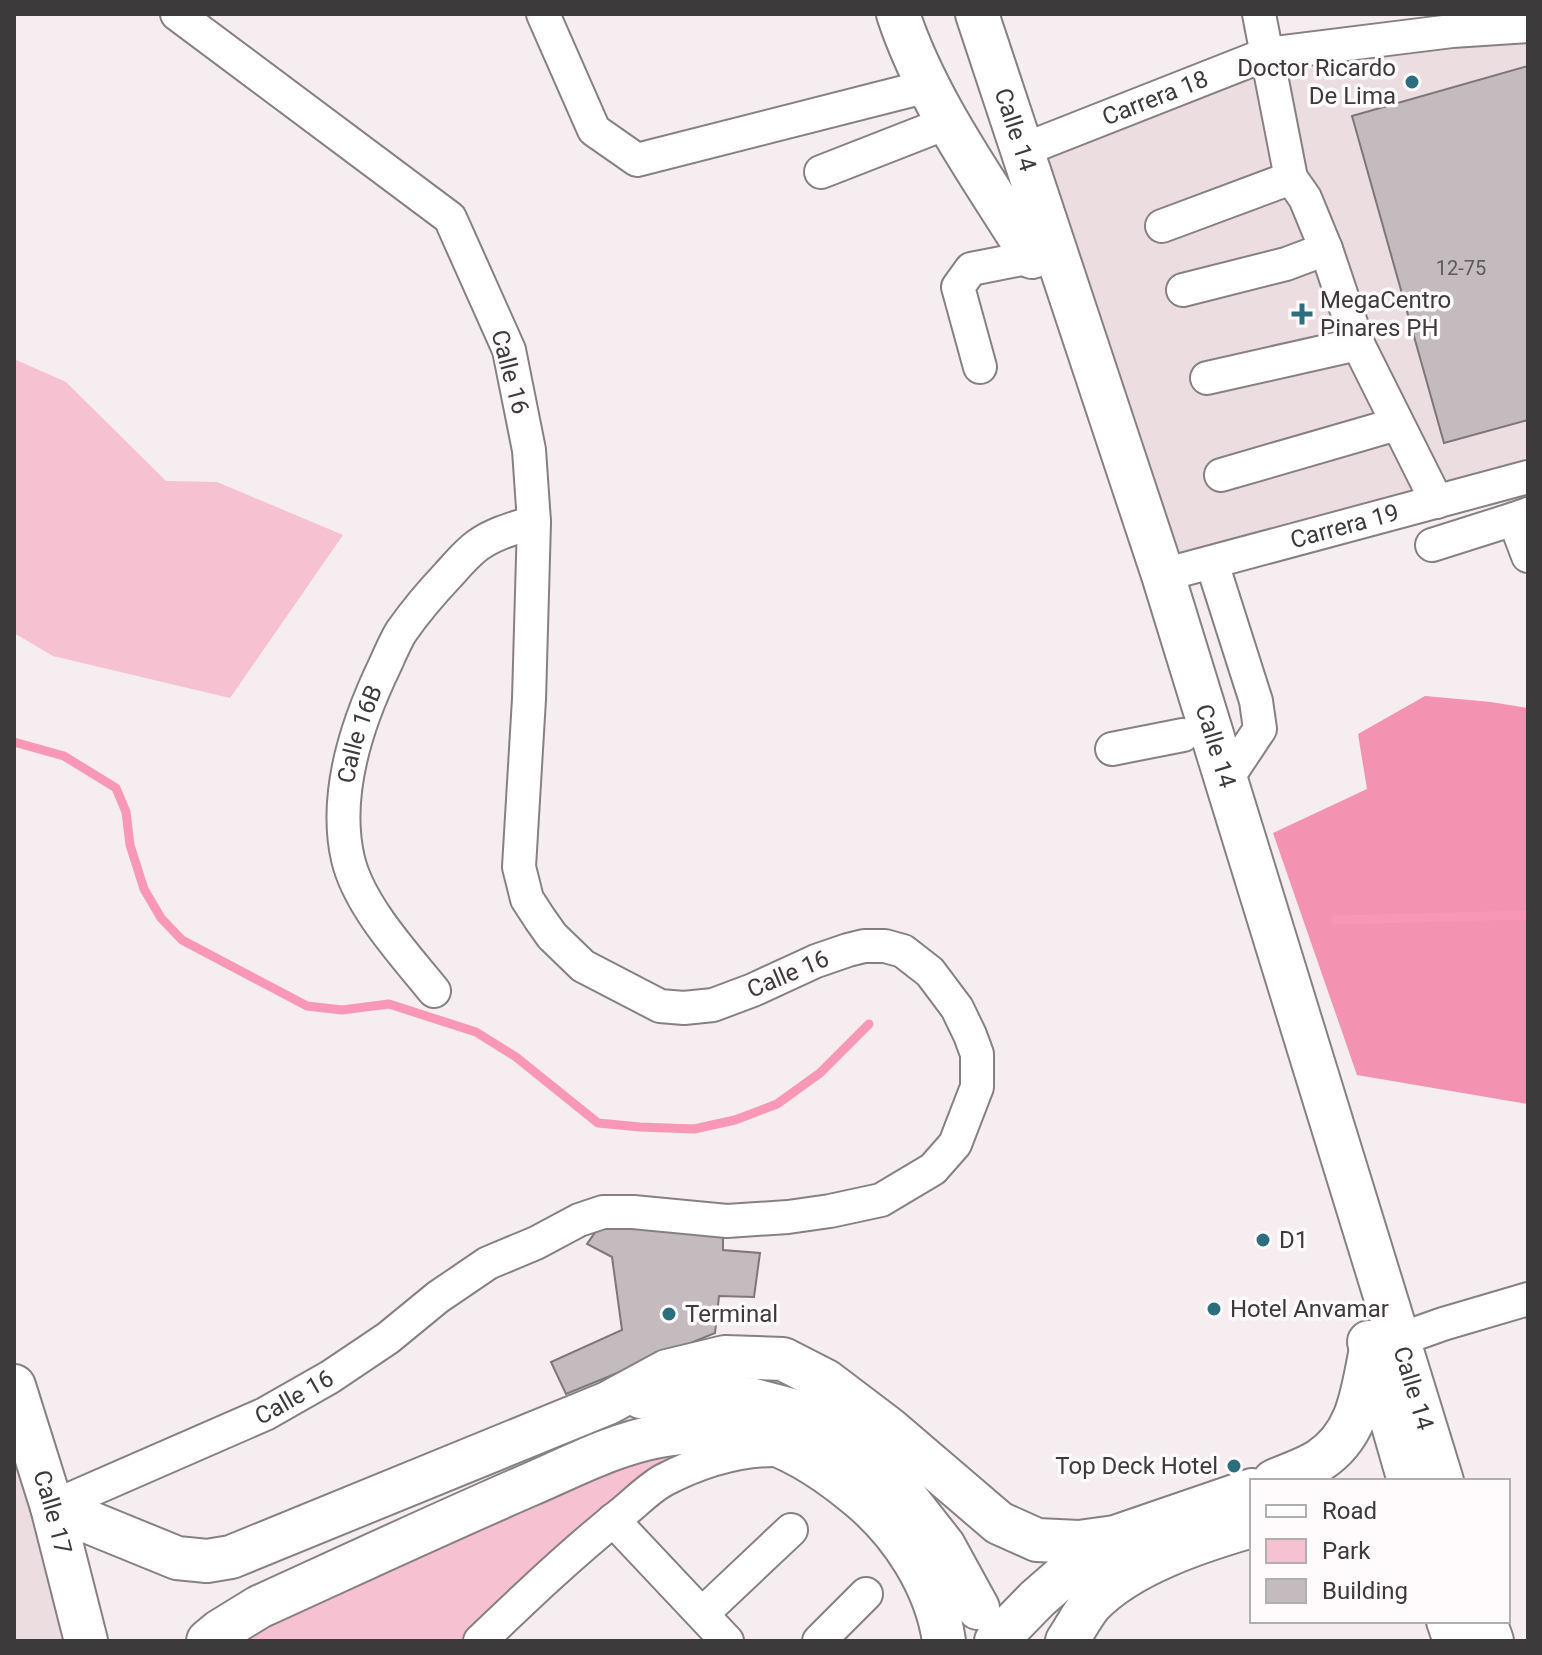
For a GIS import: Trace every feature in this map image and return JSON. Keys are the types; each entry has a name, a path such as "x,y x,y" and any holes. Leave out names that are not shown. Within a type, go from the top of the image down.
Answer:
{"main road":[{"path":"898,14 909,47 928,86 1032,257"},
{"name":"Calle 14","path":"949,14 1023,150 1163,575 1226,780 1385,1345"},
{"name":"Calle 14","path":"977,14 987,85 1032,257 1183,735 1385,1345 1424,1472"},
{"path":"1001,14 1023,150"},
{"path":"1278,1479 1320,1460 1341,1441 1357,1414 1385,1345"},
{"path":"52,1507 177,1558 207,1561 231,1557 608,1403 667,1371 725,1357 783,1359 826,1381 888,1428 999,1523 1037,1540 1079,1542 1115,1537 1250,1491"},
{"name":"Calle 17","path":"14,1386 52,1507 86,1641"},
{"path":"608,1403 674,1392 754,1400 796,1411 830,1432 904,1495 944,1546 987,1624 1037,1599 1115,1537"},
{"path":"208,1641 259,1607 624,1445 690,1432 745,1435 772,1443 845,1485 901,1539 929,1594 942,1625 944,1641"},
{"path":"1067,1641 1090,1606 1117,1581 1195,1542 1250,1527"}],"street":[{"name":"Calle 16","path":"52,1507 265,1414 377,1346 438,1297 488,1263 536,1243 579,1220 603,1212 727,1221 788,1217 881,1200 933,1169 955,1144 977,1087 977,1054 957,1008 930,972 903,951 885,946 848,950 713,1005 684,1008 660,1006 583,966 552,936 527,899 519,867 529,699 534,522 529,450 509,350 450,218 177,14"},
{"path":"543,14 594,130 637,160 928,86"},
{"path":"1259,14 1291,178 1305,198 1326,249 1358,344 1437,502"},
{"name":"Carrera 18","path":"1023,150 1267,54 1452,31 1528,26"},
{"path":"821,172 949,122"},
{"path":"1162,226 1291,178"},
{"path":"1183,290 1286,264 1326,249"},
{"path":"980,367 958,287 971,269 1032,257"},
{"path":"1207,378 1358,344"},
{"path":"1221,475 1397,424"},
{"name":"Carrera 19","path":"1163,575 1528,477"},
{"path":"1432,545 1521,516 1528,556"},
{"name":"Calle 16B","path":"434,991 381,925 359,889 348,862 344,819 352,753 371,695 401,633 434,591 476,546 496,535 534,522"},
{"path":"1212,563 1256,701 1260,729 1226,780"},
{"path":"1112,749 1183,735"},
{"path":"1385,1345 1528,1299"},
{"path":"480,1641 555,1570 661,1482 727,1456 756,1450 786,1450"},
{"path":"613,1520 727,1641"},
{"path":"702,1614 791,1530"},
{"path":"819,1641 866,1594"}],"shaded area":[{"name":"MegaCentro Pinares PH","path":"1528,26 1528,477 1163,575 1023,150 1267,54"},
{"path":"1425,696 1528,708 1528,1104 1357,1075 1273,833 1367,789 1358,734"},
{"path":"14,1386 86,1641 14,1641"}],"green space":[{"path":"14,359 66,382 166,481 217,482 343,535 230,698 53,656 14,633"},
{"path":"690,1432 693,1467 480,1641 208,1641"}],"building":[{"path":"1528,66 1528,420 1444,443 1352,116"},
{"name":"Terminal","path":"608,1214 723,1231 723,1250 760,1253 754,1297 719,1296 715,1333 566,1394 551,1362 622,1330 612,1257 587,1244"}],"waterway":[{"path":"14,742 64,756 116,788 126,812 130,845 144,889 161,918 182,940 307,1006 342,1010 389,1004 476,1032 516,1057 598,1123 694,1129 735,1120 777,1104 820,1073 869,1024"},
{"path":"1336,920 1528,915"}],"place":[{"name":"Doctor Ricardo De Lima","path":"1412,82"},
{"name":"MegaCentro Pinares PH","path":"1302,314"},
{"name":"D1","path":"1263,1240"},
{"name":"Hotel Anvamar","path":"1214,1309"},
{"name":"Terminal","path":"669,1314"},
{"name":"Top Deck Hotel","path":"1234,1466"}]}
